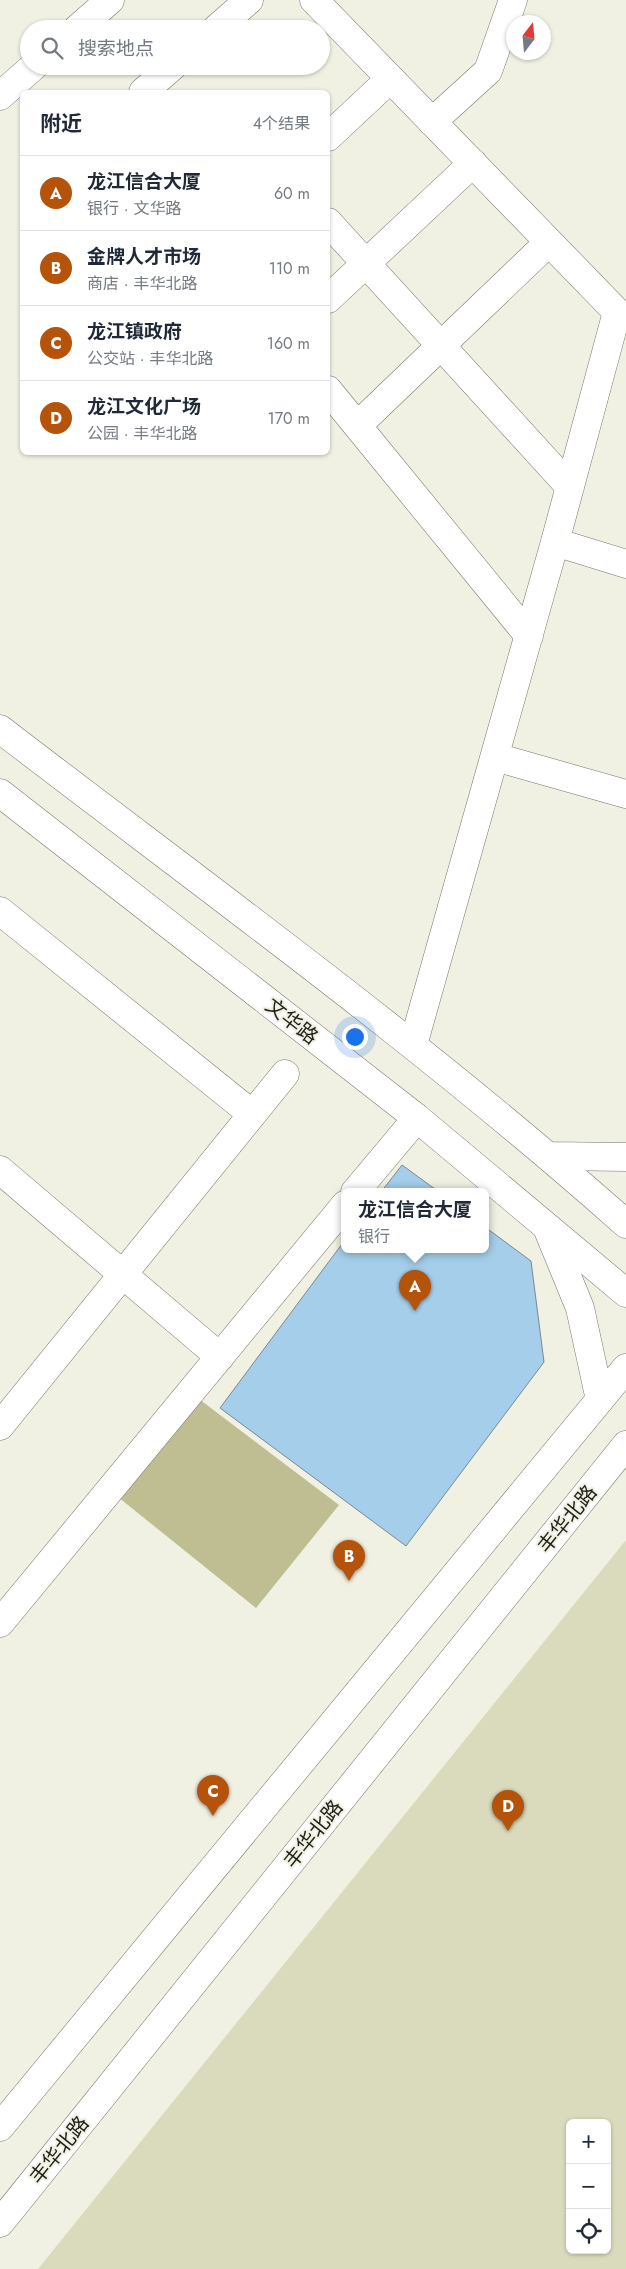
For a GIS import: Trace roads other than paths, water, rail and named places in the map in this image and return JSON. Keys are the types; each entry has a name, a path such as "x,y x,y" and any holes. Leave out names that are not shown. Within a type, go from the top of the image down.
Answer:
{"street":[{"path":"87,20 110,0"},
{"path":"226,20 249,0"},
{"path":"314,0 617,312 529,636 413,1046"},
{"path":"432,122 488,71 512,0"},
{"path":"0,96 24,75"},
{"path":"144,90 162,75"},
{"path":"330,134 390,79"},
{"path":"330,297 472,163"},
{"path":"330,224 570,487"},
{"path":"358,425 549,242"},
{"path":"330,392 529,636"},
{"path":"555,542 626,564"},
{"path":"0,729 413,1046 550,1156 626,1224"},
{"path":"495,757 626,794"},
{"name":"文华路","path":"0,793 416,1118 626,1292"},
{"path":"0,911 252,1114"},
{"path":"0,1426 285,1074"},
{"path":"359,1188 416,1118"},
{"path":"550,1156 626,1157"},
{"path":"2,1177 123,1274 220,1357"},
{"path":"0,1623 341,1210"},
{"path":"546,1226 580,1308 600,1400"},
{"path":"0,2127 626,1368"},
{"name":"丰华北路","path":"0,2223 626,1445"},
{"path":"600,1478 626,1470"}],"place":[{"name":"龙江信合大厦","path":"415,1311"},
{"name":"金牌人才市场","path":"349,1581"},
{"name":"龙江镇政府","path":"213,1816"},
{"name":"龙江文化广场","path":"508,1831"}]}
